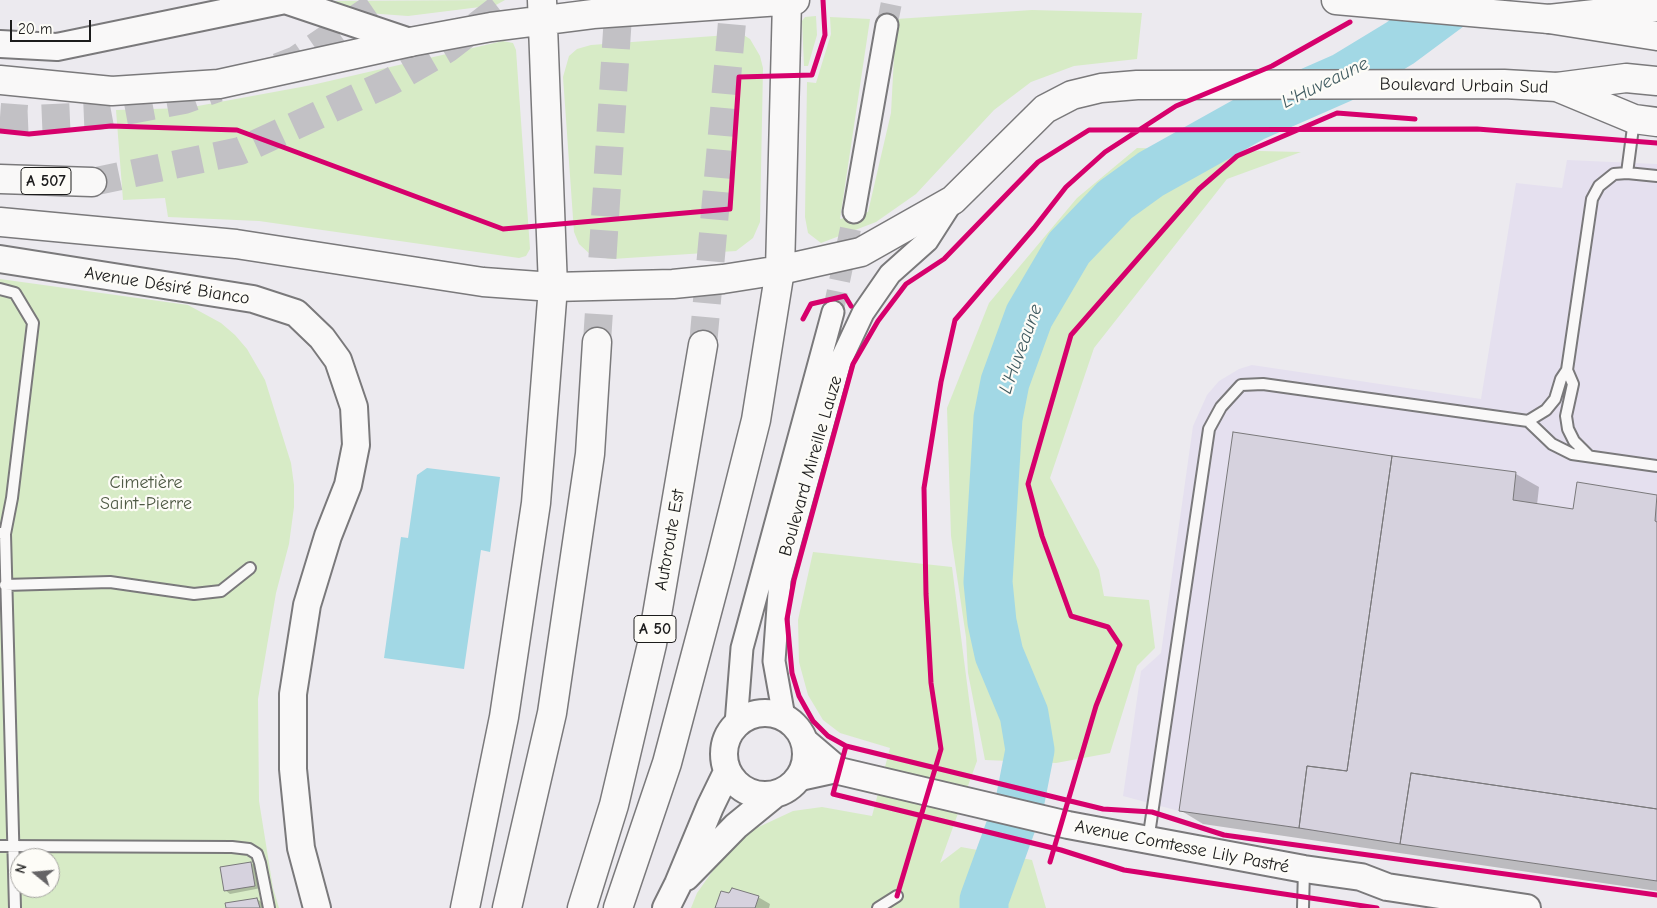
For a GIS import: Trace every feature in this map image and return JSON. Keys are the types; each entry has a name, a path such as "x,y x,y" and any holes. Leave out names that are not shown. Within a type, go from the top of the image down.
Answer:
{"main road":[{"path":"0,80 112,91 219,84 410,42 543,10 790,0 780,270 756,420 667,763 618,908"},
{"path":"1336,0 1549,19 1657,36"},
{"path":"1549,19 1657,7"},
{"path":"465,908 504,717 536,503 553,287 543,10"},
{"name":"Boulevard Urbain Sud","path":"953,200 1046,109 1072,95 1100,88 1137,85 1504,84 1557,87 1626,78 1657,81"},
{"path":"1557,87 1645,120"},
{"name":"A 507","path":"0,179 92,182"},
{"path":"0,222 236,244 483,282 553,287 672,284 780,270 861,252 953,200"},
{"path":"507,908 552,713 590,454 597,342"},
{"name":"Autoroute Est","path":"582,908 614,805 652,644 703,345"}],"street":[{"path":"0,44 57,47 285,0 410,42"},
{"path":"854,212 887,25"},
{"name":"Boulevard Mireille Lauze","path":"784,717 774,661 780,580 840,362 863,313 890,274 927,240 953,200"},
{"name":"Avenue Désiré Bianco","path":"0,259 253,299 296,313 322,338 338,360 354,407 356,445 348,486 328,536 307,605 293,694 292,769 301,848 317,908"},
{"name":"Boulevard Mireille Lauze","path":"736,724 742,648 833,312"},
{"path":"768,713 784,717 797,727 805,742 806,762 798,780 788,790 774,795 760,796 747,792 735,783 727,772 724,755 727,739 736,724 750,715 768,713"},
{"name":"Avenue Comtesse Lily Pastré","path":"805,742 839,771 1068,826 1148,842 1361,877 1387,887 1527,908"},
{"name":"Avenue Comtesse Lily Pastré","path":"798,780 839,771"},
{"path":"666,908 678,884 710,806 727,772"},
{"path":"678,884 736,826 774,795"}],"lane":[{"path":"1627,173 1645,120"},
{"path":"1528,421 1546,410 1555,399 1561,379 1567,370 1592,198 1599,186 1614,174 1627,173 1657,176"},
{"path":"0,289 15,293 33,323 12,498 3,534 15,908"},
{"path":"1567,370 1573,384 1566,416 1568,429 1574,441 1589,456"},
{"path":"1148,842 1209,429 1221,407 1241,385 1263,384 1528,421 1552,444 1572,454 1657,466"},
{"path":"5,585 110,582 194,594 221,591 250,568"},
{"path":"0,846 232,847 249,849 257,854 260,862 269,908"},
{"path":"1302,908 1304,869"},
{"path":"878,908 897,896"}],"shaded area":[{"path":"1567,160 1657,164 1657,809 1400,844 1179,811 1123,796 1141,671 1161,653 1193,426 1207,395 1219,381 1239,369 1252,365 1481,399 1516,183 1562,188"}],"green space":[{"path":"505,0 496,5 408,16 353,12 331,5 329,1"},
{"path":"1032,10 1142,13 1137,59 1074,66 1031,82 994,110 916,194 876,222 821,243 808,233 805,217 807,82 816,83 831,34 830,17 870,19 840,219 868,212 891,113 896,19"},
{"path":"816,16 817,35 808,66 804,66 802,21 805,17"},
{"path":"742,34 750,39 760,56 763,68 760,222 753,238 736,251 612,259 592,256 579,244 574,232 563,77 569,56 577,49 591,45"},
{"path":"503,41 513,43 516,50 530,249 526,256 519,258 259,221 168,217 165,198 123,200 116,110 187,108 312,85"},
{"path":"1137,148 1301,152 1227,179 1094,348 1050,478 1099,570 1104,596 1149,600 1155,648 1137,666 1110,753 1056,763 985,760 968,673 966,637 951,536 947,408 989,303 1077,198"},
{"name":"Cimetière Saint-Pierre","path":"0,279 188,305 221,323 235,335 247,349 265,380 291,463 294,485 294,507 289,544 276,593 258,699 259,801 273,888 279,908 0,908"},
{"path":"813,552 952,567 977,761 940,863 961,847 1032,860 1046,908 691,908 697,893 724,855 748,832 793,811 822,807 872,816 890,748 840,733 823,720 808,695 799,662 798,620"}],"water":[{"path":"427,468 500,477 490,552 481,550 464,669 384,658 401,537 408,538 417,475"}],"building":[{"path":"1233,432 1392,456 1347,771 1307,766 1299,828 1179,811"},
{"path":"1392,456 1516,472 1513,500 1573,509 1577,482 1657,495 1655,521 1657,522 1657,809 1411,773 1400,844 1299,828 1307,766 1347,771"},
{"path":"1411,773 1657,809 1657,881 1400,844"},
{"path":"251,862 255,886 224,891 220,867"},
{"path":"732,888 759,896 755,908 715,908 721,891 729,893"},
{"path":"257,898 260,908 226,908 225,903"}],"waterway":[{"name":"L'Huveaune","path":"984,908 984,900 1020,801 1030,750 1024,714 999,654 992,622 988,582 998,418 1005,382 1029,316 1069,248 1115,200 1151,174 1253,117 1344,77 1400,43 1458,0"}],"tunnel":[{"path":"278,67 296,60 384,0"},
{"path":"92,182 240,151 390,82 447,49 510,0"},
{"path":"597,342 619,0"},
{"path":"703,345 734,0"},
{"path":"887,25 892,0"},
{"path":"0,117 27,119 98,116 184,100 218,88"},
{"path":"833,312 854,212"}],"cycle path":[{"path":"0,131 29,134 111,126 237,130 503,229 730,209 739,77 812,75 825,35 823,0"},
{"path":"897,896 941,749 931,683 926,594 924,488 941,382 955,320 1034,228 1066,187 1105,152 1176,106 1272,66 1350,22"},
{"path":"1050,862 1096,706 1120,645 1108,627 1071,616 1042,536 1028,484 1071,335 1199,189 1237,156 1337,113 1415,119"},
{"path":"1657,143 1477,129 1089,130 1038,162 944,259 906,284 878,321 853,364 794,580 787,619 792,673 799,696 813,721 828,736 846,746 1103,809 1152,812 1224,835 1657,895"},
{"path":"803,319 811,304 845,296 851,306"},
{"path":"846,746 833,794 1061,850 1124,870 1377,908"}]}
